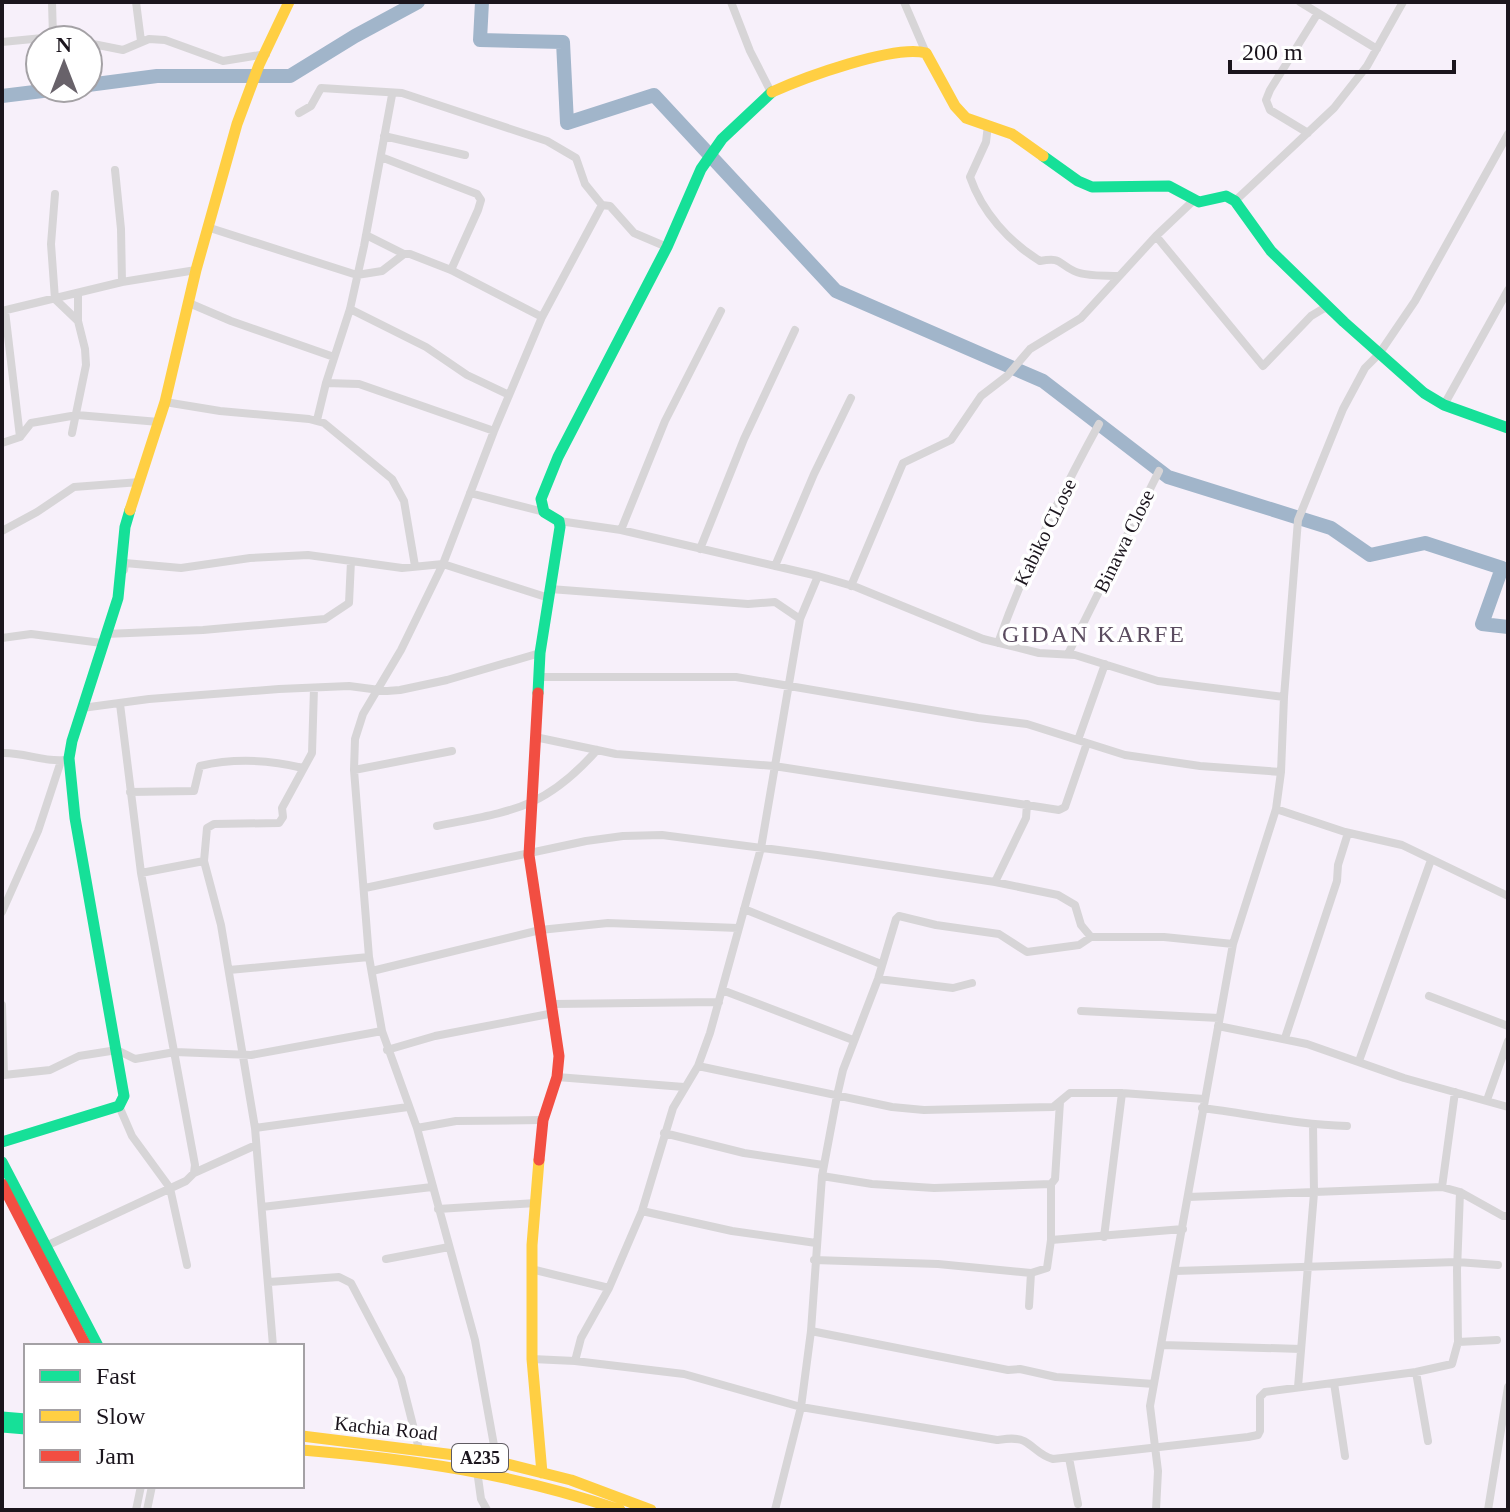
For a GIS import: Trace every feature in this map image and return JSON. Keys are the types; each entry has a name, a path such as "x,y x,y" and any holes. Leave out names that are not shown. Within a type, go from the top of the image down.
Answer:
{"main road":[{"path":"2,1142 119,1106 123,1102 125,1092 65,760 118,598 121,545 165,402 207,227 237,124 259,65 289,2"},
{"path":"542,1473 532,1359 531,1269 543,1120 557,1077 559,1046 529,855 540,653 560,527 559,521 544,512 541,499 558,457 667,247 701,169 722,139 771,92 801,79 895,53 926,53 955,106 966,118 1012,134 1078,181 1092,187 1169,186 1194,200 1206,202 1226,196 1235,201 1271,251 1424,393 1444,405 1508,428"},
{"path":"2,1162 97,1344"},
{"path":"2,1184 85,1344"},
{"path":"2,1417 24,1419"},
{"path":"2,1427 24,1429"},
{"name":"Kachia Road","path":"304,1436 419,1449 497,1462 608,1493 651,1510"},
{"name":"Kachia Road","path":"304,1450 379,1455 477,1469 541,1484 620,1510"}],"street":[{"path":"52,2 53,24"},
{"path":"136,2 141,41"},
{"path":"731,2 750,51 771,92"},
{"path":"904,2 926,53"},
{"path":"1300,2 1377,49"},
{"path":"1235,201 1334,108 1367,66 1403,2"},
{"path":"1308,133 1270,110 1266,100 1318,13"},
{"path":"2,42 24,40"},
{"path":"104,46 123,50 141,41 165,40 223,61 266,54"},
{"path":"299,113 311,106 321,88 392,95 402,93 547,141 576,158 585,184 602,205 610,206 634,233 667,247"},
{"path":"317,420 350,309 392,95"},
{"path":"988,125 986,142 970,177 974,189 1009,239 1040,261 1052,258 1074,271 1119,276"},
{"path":"1156,1510 1158,1471 1150,1423 1154,1384 1233,944 1276,809 1298,520 1343,409 1365,368 1379,354 1415,301 1508,134"},
{"path":"384,136 465,155"},
{"path":"381,157 477,194 481,200 451,270"},
{"path":"115,170 122,282"},
{"path":"55,194 51,244 55,299 78,321"},
{"path":"851,586 903,463 951,440 981,396 1007,376 1030,349 1078,321 1156,236 1194,200"},
{"path":"497,1462 475,1340 417,1128 382,1031 369,957 354,770 355,739 363,714 401,650 443,564 542,317 602,205"},
{"path":"207,227 357,275 382,271 404,254"},
{"path":"366,235 404,254 451,270 542,317"},
{"path":"1156,236 1263,366 1311,316 1326,307 1344,322"},
{"path":"20,437 4,311 122,282 196,270"},
{"path":"1444,405 1508,290"},
{"path":"72,433 86,365 78,321 78,293"},
{"path":"189,303 334,357"},
{"path":"350,309 426,347 467,375 509,395"},
{"path":"621,530 665,421 721,311"},
{"path":"700,549 744,439 795,330"},
{"path":"326,383 359,384 494,431"},
{"path":"775,566 851,398"},
{"path":"165,402 220,411 317,420 350,442 392,479 404,501 415,566"},
{"path":"2,443 20,437 31,423 77,415 159,422"},
{"name":"Kabiko CLose","path":"998,643 1045,527 1099,424"},
{"name":"Binawa Close","path":"1068,654 1159,471"},
{"path":"2,531 74,487 140,482"},
{"path":"470,493 544,512"},
{"path":"559,521 621,530 818,576 998,643 1039,653 1068,654 1158,681 1284,697"},
{"path":"118,598 125,563 181,568 250,558 308,555 402,568 443,564 550,593 748,604 775,602 800,619"},
{"path":"2,638 31,634 104,638 325,619 349,603 351,561"},
{"path":"575,1361 581,1338 609,1288 642,1211 673,1108 698,1066 719,1002 761,848 800,619 818,576"},
{"path":"82,708 149,699 349,686 400,690 540,653"},
{"path":"535,737 616,754 774,766 1051,810 1065,807 1105,664"},
{"path":"539,677 736,677 1027,724 1125,755 1167,762 1281,772"},
{"path":"273,1344 255,1128 221,925 204,861 207,828 214,824 279,823 283,817 282,808 312,753 314,688"},
{"path":"120,704 141,873 194,1173"},
{"path":"437,826 513,811 531,804 559,788 597,750"},
{"path":"354,770 452,751"},
{"path":"2,753 18,752 65,760 2,912"},
{"path":"130,792 194,791 200,766 219,761 264,761 303,768"},
{"path":"995,882 1026,818 1027,804"},
{"path":"1276,809 1348,833 1402,845 1508,896"},
{"path":"1285,1038 1337,881 1338,865 1348,833"},
{"path":"365,888 586,841 662,835 995,882 1068,899 1075,905 1085,933 1091,937 1164,937 1233,944"},
{"path":"1359,1061 1431,860"},
{"path":"141,873 204,861"},
{"path":"744,909 881,964"},
{"path":"775,1510 801,1407 811,1331 823,1165 837,1096 853,1040 899,916 999,934 1027,952 1079,945 1091,937"},
{"path":"372,971 540,930 608,923 738,928"},
{"path":"229,970 369,957"},
{"path":"878,979 953,988 972,983"},
{"path":"722,990 853,1040"},
{"path":"1429,996 1508,1026"},
{"path":"387,1050 554,1009 719,1002"},
{"path":"2,1005 4,1075 50,1070 79,1056 117,1050 135,1059 175,1052 251,1055 382,1031"},
{"path":"1081,1011 1218,1022 1285,1038 1404,1078 1508,1107"},
{"path":"1487,1100 1508,1041"},
{"path":"698,1066 892,1107 924,1110 1053,1107 1070,1093 1122,1093 1203,1104 1313,1125 1347,1126"},
{"path":"557,1077 684,1087"},
{"path":"1442,1187 1455,1092"},
{"path":"1104,1237 1122,1093"},
{"path":"814,1260 938,1264 1031,1273 1047,1268 1051,1240 1051,1184 1055,1179 1060,1102"},
{"path":"119,1106 132,1136 170,1188 187,1265"},
{"path":"255,1128 408,1107"},
{"path":"417,1128 456,1121 543,1120"},
{"path":"1298,1387 1314,1193 1313,1125"},
{"path":"664,1133 744,1153 823,1165"},
{"path":"46,1246 256,1145"},
{"path":"822,1176 872,1184 934,1188 1051,1184"},
{"path":"262,1207 432,1187"},
{"path":"1188,1197 1442,1187 1460,1192 1508,1216"},
{"path":"532,1359 575,1361 702,1377 801,1407 997,1440 1017,1439 1045,1457 1069,1458 1258,1435 1260,1397 1265,1392 1416,1372 1452,1364 1458,1342 1460,1192"},
{"path":"438,1209 536,1203"},
{"path":"642,1211 732,1231 816,1243"},
{"path":"1051,1240 1183,1229"},
{"path":"386,1259 449,1247"},
{"path":"1175,1271 1457,1262 1498,1265"},
{"path":"531,1269 609,1288"},
{"path":"1029,1306 1031,1273"},
{"path":"269,1282 339,1277 351,1283 401,1378 419,1449"},
{"path":"811,1331 1008,1370 1154,1384"},
{"path":"1458,1342 1497,1340"},
{"path":"1162,1345 1301,1349"},
{"path":"1416,1372 1428,1441"},
{"path":"1334,1383 1345,1456"},
{"path":"1488,1510 1508,1387"},
{"path":"1069,1458 1078,1504"},
{"path":"477,1469 481,1499 487,1510"},
{"path":"136,1510 141,1488"},
{"path":"147,1510 152,1488"}],"waterway":[{"path":"104,83 157,76 290,76 418,2"},
{"path":"482,2 480,40 563,42 567,123 654,95 836,291 1043,381 1168,477 1331,528 1370,555 1425,543 1502,568 1482,624 1508,627"},
{"path":"2,96 24,93"}],"traffic: fast":[{"path":"538,693 540,653 560,527 559,521 544,512 541,499 558,457 667,247 701,169 722,139 772,92"},
{"path":"1043,156 1078,181 1092,187 1169,186 1199,202 1226,196 1235,201 1271,251 1424,393 1444,405 1508,428"},
{"path":"2,1142 119,1106 124,1096 75,818 69,758 118,598 125,527 130,510"},
{"path":"2,1162 97,1344"},
{"path":"2,1417 24,1419"},
{"path":"2,1427 24,1429"}],"traffic: slow":[{"path":"130,510 165,402 196,270 237,124 259,65 289,2"},
{"path":"772,92 826,71 872,58 893,53 926,53 955,106 966,118 1012,134 1043,156"},
{"path":"539,1160 532,1245 532,1359 542,1473"},
{"path":"304,1436 487,1459 571,1480 651,1510"},
{"path":"304,1450 463,1470 542,1487 620,1510"}],"traffic: jam":[{"path":"538,693 529,855 559,1056 557,1077 543,1120 539,1160"},
{"path":"2,1184 85,1344"}],"district":[{"name":"GIDAN KARFE","path":"1094,634"}]}
